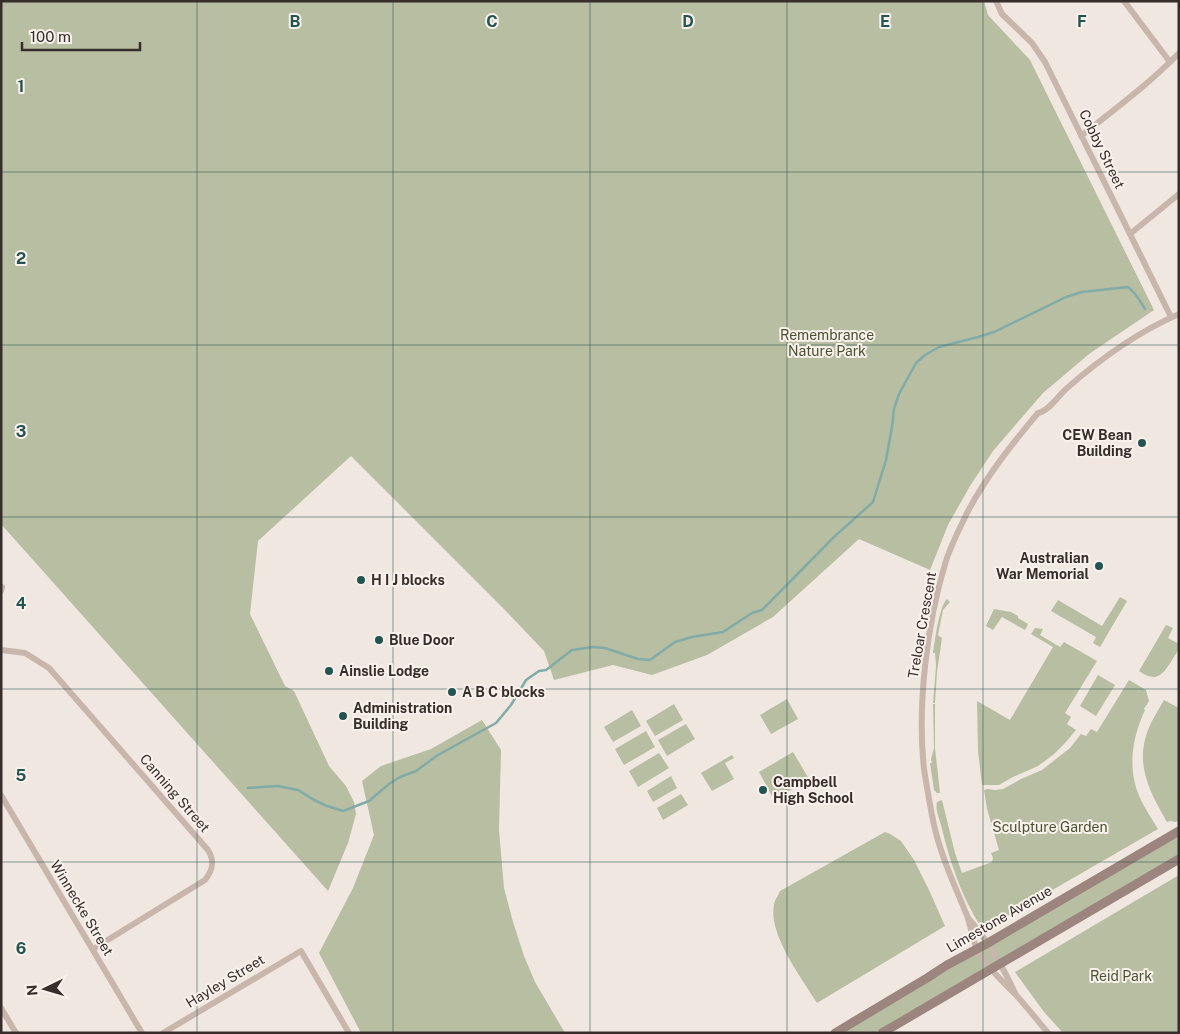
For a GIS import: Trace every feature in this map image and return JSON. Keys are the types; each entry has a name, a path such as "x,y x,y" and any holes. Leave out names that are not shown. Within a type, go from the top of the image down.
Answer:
{"main road":[{"name":"Limestone Avenue","path":"835,1033 1179,831"},
{"path":"882,1033 1179,859"}],"street":[{"name":"Cobby Street","path":"996,1 1002,14 1032,43 1045,62 1171,317"},
{"path":"1124,1 1170,62"},
{"path":"1081,136 1130,97 1179,53"},
{"path":"1130,234 1179,194"},
{"name":"Treloar Crescent","path":"1016,995 991,969 977,949 967,916 948,871 934,826 924,768 922,732 924,684 929,640 939,589 946,563 966,516 978,494 1012,444 1038,413 1043,412 1065,390 1101,360 1132,339 1179,314"},
{"path":"1,591 2,587"},
{"name":"Canning Street","path":"1,650 25,653 50,668 212,856 213,864 210,874 205,880 93,949"},
{"name":"Winnecke Street","path":"2,800 142,1033"},
{"name":"Treloar Crescent","path":"967,916 988,943 1006,973 1016,995"},
{"name":"Hayley Street","path":"162,1033 301,951 349,1033"},
{"path":"1016,995 1048,1033"},
{"path":"1,1008 16,1033"}],"green space":[{"name":"Remembrance Nature Park","path":"1,1 984,1 988,15 1030,60 1154,310 1089,354 1043,393 993,451 948,525 930,570 859,539 773,617 707,655 652,675 613,665 554,680 544,651 351,456 258,541 250,614 285,686 294,691 329,766 346,786 354,802 356,814 348,843 328,891 1,524"},
{"path":"1120,597 1127,601 1100,647 1093,643 1096,637 1051,611 1058,600 1102,626"},
{"path":"947,599 950,602 943,610 938,635 942,638 935,703 933,703 936,666 935,653 933,653 940,616"},
{"path":"994,609 1011,612 1018,616 1018,618 1028,624 1025,630 1002,617 993,630 986,626"},
{"path":"1166,625 1173,628 1168,638 1179,644 1178,649 1171,662 1161,674 1154,677 1149,676 1139,671"},
{"path":"1035,628 1043,629 1040,635 1060,647 1064,642 1097,661 1065,713 1071,717 1067,724 1076,730 1053,755 1038,766 999,785 982,785 978,751 977,701 1010,720 1053,647 1031,634"},
{"path":"1098,675 1115,685 1096,716 1080,706"},
{"name":"Sculpture Garden","path":"1129,680 1146,690 1149,701 1144,709 1137,731 1132,765 1133,776 1140,798 1158,829 995,923 981,927 962,892 953,867 938,815 937,802 942,800 962,873 992,862 991,853 999,850 987,809 984,790 1003,789 1042,770 1070,748 1081,734 1086,736 1091,729 1097,732"},
{"path":"787,699 798,719 771,734 760,715"},
{"path":"1164,700 1179,708 1179,820 1176,822 1167,822 1160,810 1149,786 1143,762 1146,737 1151,723"},
{"path":"674,704 683,720 655,736 646,721"},
{"path":"933,704 935,704 935,748 940,793 934,790 930,763 932,763 931,759 934,748"},
{"path":"632,710 641,726 613,742 604,727"},
{"path":"482,720 501,750 499,830 504,888 513,922 535,982 565,1033 361,1033 319,953 353,888 374,835 362,781 381,766 431,749"},
{"path":"686,724 695,739 667,756 658,740"},
{"path":"646,731 655,747 624,765 615,749"},
{"path":"793,752 809,779 774,800 759,772"},
{"path":"659,753 669,768 638,787 629,771"},
{"path":"732,755 734,758 725,763 734,779 712,791 701,773"},
{"path":"671,776 677,788 653,802 647,791"},
{"path":"681,794 688,805 663,820 657,808"},
{"path":"885,832 901,841 914,860 945,926 817,1003 794,968 780,940 773,913 775,900 780,891"},
{"path":"1179,836 1179,854 874,1033 834,1033"},
{"name":"Reid Park","path":"1179,875 1179,1033 1063,1033 1044,1012 1015,972"}],"waterway":[{"path":"248,788 278,786 298,790 314,800 343,811 369,801 400,777 416,771 438,755 496,723 511,705 526,680 539,671 546,670 572,650 593,647 605,648 638,659 650,660 675,642 723,632 752,613 762,610 834,537 873,502 886,460 894,409 899,394 916,363 925,355 939,347 994,332 1066,297 1082,292 1128,287 1136,294 1145,309"}],"place":[{"name":"CEW Bean Building","path":"1142,443"},
{"name":"Australian War Memorial","path":"1099,566"},
{"name":"H I J blocks","path":"361,580"},
{"name":"Blue Door","path":"379,640"},
{"name":"Ainslie Lodge","path":"329,671"},
{"name":"A B C blocks","path":"452,692"},
{"name":"Administration Building","path":"343,716"},
{"name":"Campbell High School","path":"763,790"}]}
